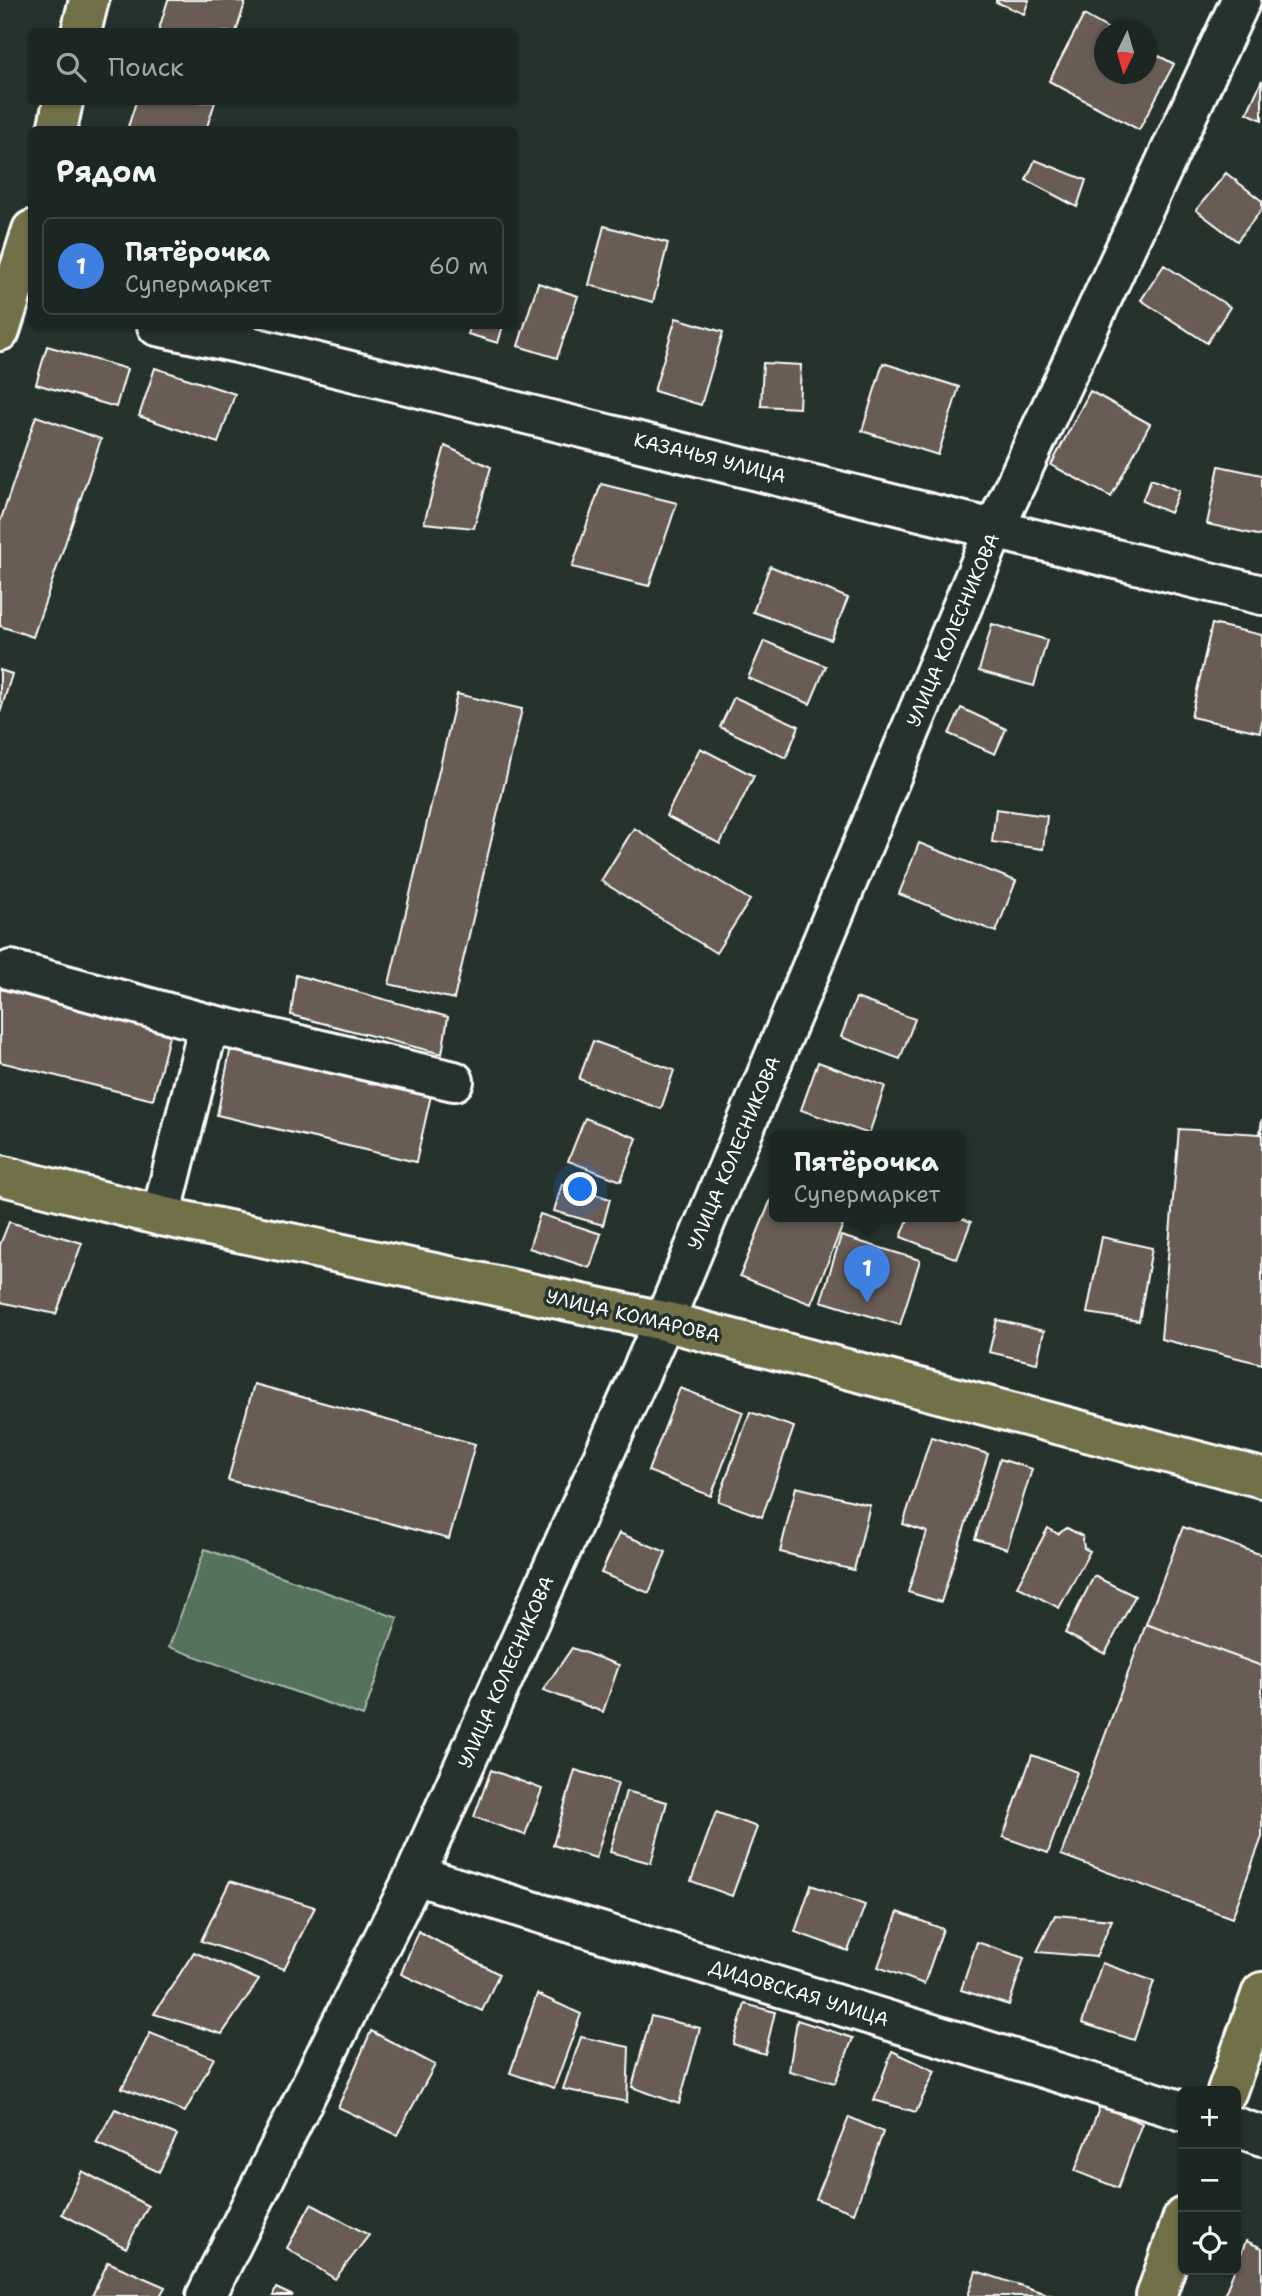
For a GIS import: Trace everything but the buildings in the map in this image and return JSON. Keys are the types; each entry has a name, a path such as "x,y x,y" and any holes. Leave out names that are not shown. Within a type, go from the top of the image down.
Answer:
{"main road":[{"path":"82,28 89,0"},
{"path":"58,126 63,105"},
{"path":"0,331 22,297 28,257"},
{"name":"УЛИЦА КОМАРОВА","path":"0,1175 161,1216 664,1321 1262,1478"},
{"path":"1229,2086 1262,1992"},
{"path":"1156,2296 1178,2232"}],"street":[{"name":"УЛИЦА КОЛЕСНИКОВА","path":"206,2296 415,1875 664,1321 995,528 1241,0"},
{"name":"КАЗАЧЬЯ УЛИЦА","path":"171,329 251,346 995,528 1262,596"},
{"path":"11,970 209,1024 454,1081"},
{"path":"161,1216 209,1024"},
{"name":"ДИДОВСКАЯ УЛИЦА","path":"415,1875 1178,2108"},
{"path":"1241,2129 1262,2136"}],"green space":[{"path":"205,1549 398,1618 363,1716 169,1647"}],"place":[{"name":"Пятёрочка","path":"867,1303"}]}
